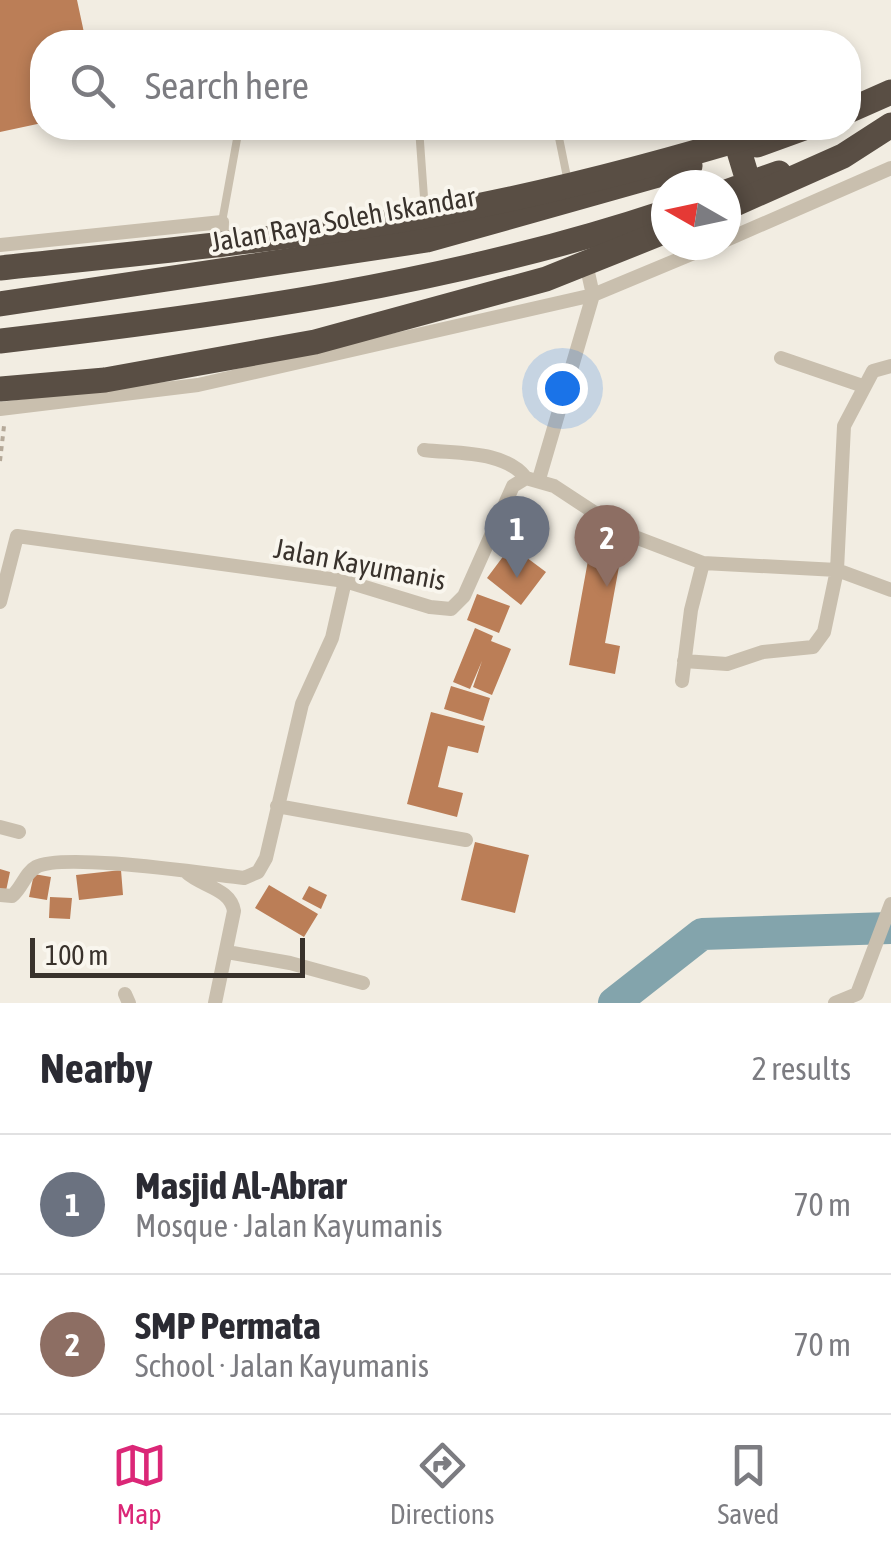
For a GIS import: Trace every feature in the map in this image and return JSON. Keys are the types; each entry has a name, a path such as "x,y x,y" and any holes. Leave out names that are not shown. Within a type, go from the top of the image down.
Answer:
{"highway":[{"path":"861,103 891,92"},
{"path":"861,139 891,127"},
{"path":"741,201 843,156 891,127"},
{"path":"0,268 372,224 555,190 738,140"},
{"name":"Jalan Raya Soleh Iskandar","path":"0,304 428,240 572,201 769,140"},
{"path":"741,187 858,140"},
{"path":"728,154 733,170"},
{"path":"0,342 308,300 445,274 581,240 651,217"},
{"path":"0,389 105,380 315,342 546,278 651,237"}],"street":[{"path":"741,233 891,168"},
{"path":"0,245 222,222 220,272"},
{"path":"532,479 593,295 581,240"},
{"path":"0,408 198,385 593,295 677,260"},
{"path":"781,358 863,386"},
{"path":"684,661 727,664 763,652 813,647 824,632 837,570 844,426 873,370 891,366"},
{"path":"424,450 501,460 532,479 554,486 627,534 703,564 837,570 891,590"},
{"name":"Jalan Kayumanis","path":"0,602 17,536 345,581 430,607 451,609 464,596 513,486 532,479"},
{"path":"682,680 691,610 703,564"},
{"path":"0,894 12,896 30,873 46,864 90,861 252,876 266,858 302,704 332,638 345,581"},
{"path":"278,806 466,840"},
{"path":"0,827 19,832"},
{"path":"186,872 233,902 216,1003"},
{"path":"834,1003 857,994 891,905"},
{"path":"227,952 363,983"}],"lane":[{"path":"222,222 237,140"},
{"path":"420,140 428,240"},
{"path":"559,140 572,201"},
{"path":"720,140 728,154"}],"building":[{"path":"0,0 77,0 83,30 30,30 30,126 0,132"},
{"path":"591,544 622,550 605,643 620,646 615,674 569,665"},
{"path":"511,546 546,572 521,605 487,578"},
{"path":"477,594 510,606 499,633 467,620"},
{"path":"475,628 493,636 491,641 511,649 492,695 473,687 482,661 470,689 453,682"},
{"path":"451,686 490,698 483,721 444,709"},
{"path":"431,712 485,726 478,753 448,746 438,787 463,793 457,817 407,804"},
{"path":"475,842 529,855 515,913 461,900"},
{"path":"0,869 10,872 6,891 0,889"},
{"path":"121,870 123,895 79,900 76,875"},
{"path":"34,874 51,877 47,900 29,897"},
{"path":"269,885 318,914 304,937 255,908"},
{"path":"309,886 327,895 321,909 302,899"},
{"path":"50,897 72,898 70,919 49,918"}],"waterway":[{"path":"614,1003 702,934 891,928"}],"place":[{"name":"Masjid Al-Abrar","path":"517,578"},
{"name":"SMP Permata","path":"607,587"}]}
